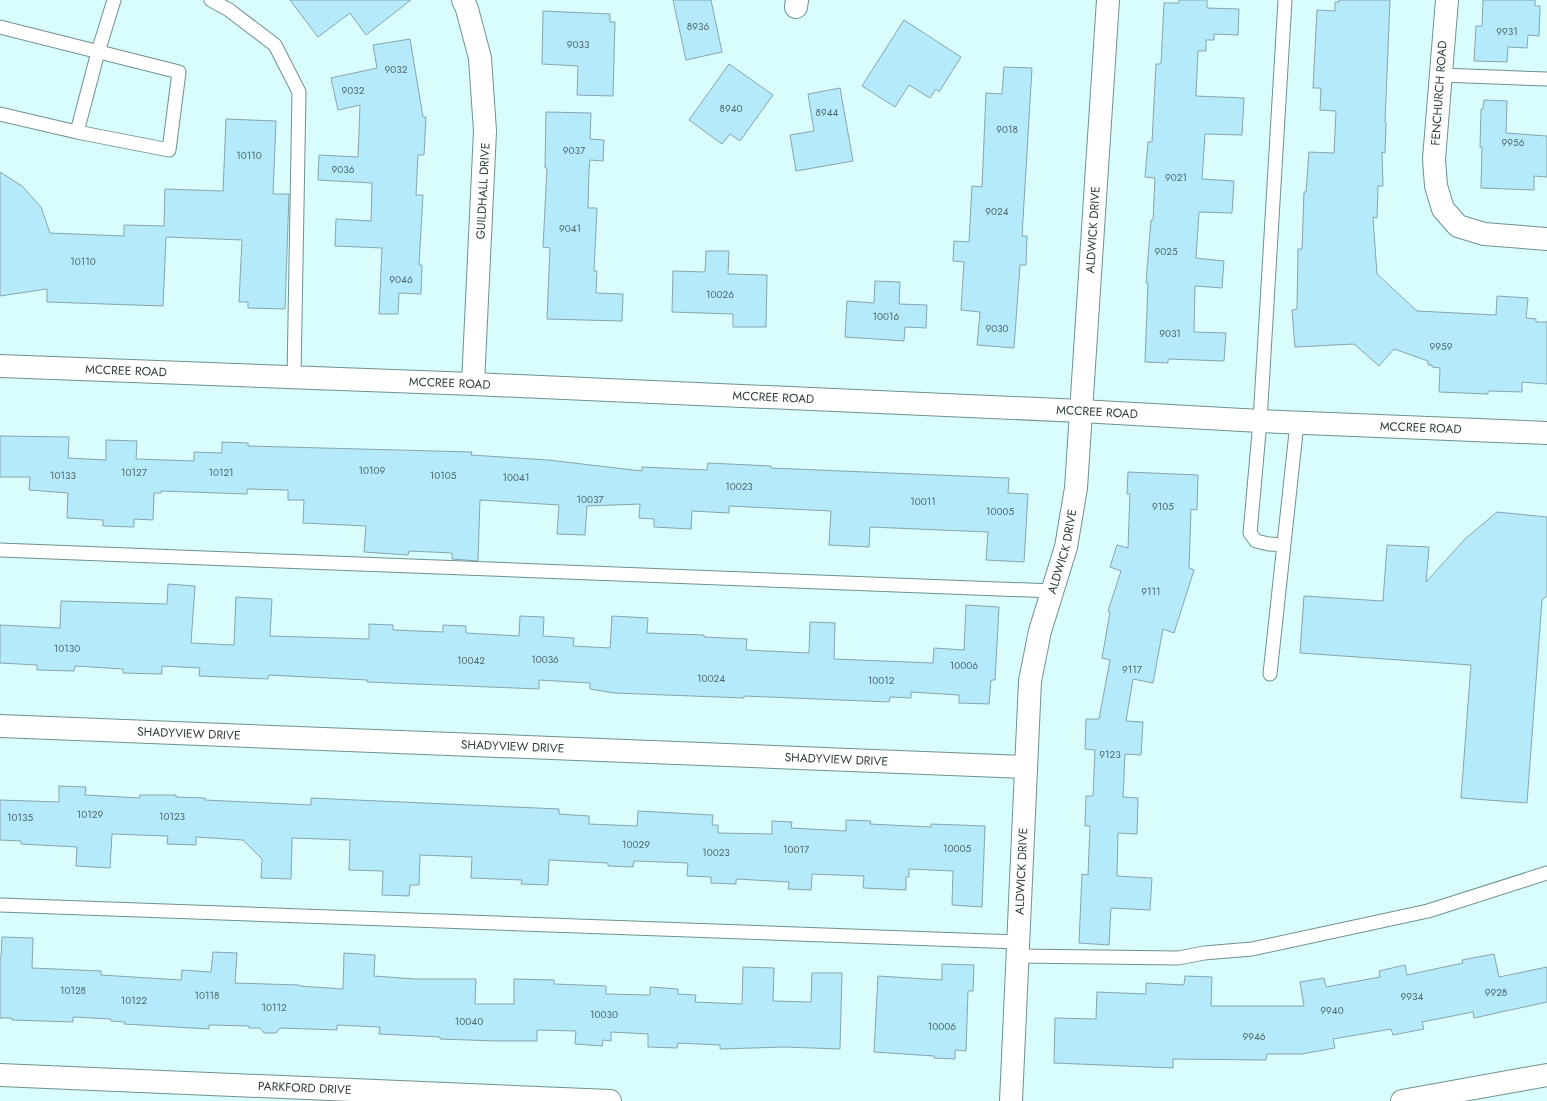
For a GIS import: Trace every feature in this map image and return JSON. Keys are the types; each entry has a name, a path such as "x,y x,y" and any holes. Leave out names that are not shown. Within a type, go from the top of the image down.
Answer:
{"street":[{"name":"GUILDHALL DRIVE","path":"463,0 467,9 480,58 486,131 473,384"},
{"name":"ALDWICK DRIVE","path":"1011,1101 1030,681 1040,631 1066,547 1076,488 1108,0"},
{"name":"FENCHURCH ROAD","path":"1447,0 1434,159 1436,186 1443,209 1458,226 1484,234 1547,239"},
{"name":"MCCREE ROAD","path":"0,366 473,384 1082,411 1298,423 1547,433"},
{"name":"SHADYVIEW DRIVE","path":"0,726 1026,767"},
{"name":"PARKFORD DRIVE","path":"0,1075 610,1101"},
{"path":"1402,1101 1547,1075"}],"lane":[{"path":"77,132 98,52 114,0"},
{"path":"211,0 229,10 276,45 299,92 294,377"},
{"path":"1284,545 1256,541 1250,533 1260,421 1285,0"},
{"path":"0,27 179,72 169,150 77,132 0,114"},
{"path":"1441,75 1547,79"},
{"path":"1270,674 1298,423"},
{"path":"0,550 1053,591"},
{"path":"0,904 1017,949 1178,958 1204,953 1252,949 1428,911 1547,873"}],"building":[{"path":"290,0 411,0 366,35 350,13 318,37"},
{"path":"673,0 711,0 722,52 686,60"},
{"path":"1179,0 1207,0 1207,8 1239,9 1238,35 1214,34 1214,40 1206,40 1206,51 1198,51 1196,96 1244,98 1242,135 1205,134 1202,179 1234,181 1232,213 1199,212 1196,258 1224,261 1222,288 1195,286 1194,332 1226,333 1224,361 1168,359 1168,363 1145,362 1148,283 1146,283 1151,220 1153,220 1155,178 1145,177 1148,142 1152,142 1156,64 1161,64 1164,3 1179,3"},
{"path":"1339,0 1390,0 1385,153 1382,152 1383,186 1378,186 1377,218 1373,217 1377,274 1417,311 1496,315 1497,296 1528,298 1526,318 1536,319 1536,322 1547,322 1547,384 1522,382 1522,392 1488,391 1488,394 1439,392 1440,368 1432,367 1432,365 1428,365 1428,361 1394,349 1379,366 1354,344 1295,347 1292,310 1297,309 1298,249 1302,249 1304,192 1306,192 1309,152 1334,153 1336,111 1320,110 1321,88 1313,88 1317,10 1335,11 1335,2 1339,2"},
{"path":"1483,0 1535,0 1535,6 1540,6 1539,36 1528,35 1527,48 1508,47 1507,62 1474,61 1476,26 1482,26"},
{"path":"543,11 610,14 610,22 615,22 613,96 577,95 578,66 542,64"},
{"path":"904,20 961,57 939,92 936,89 930,98 909,85 895,107 862,86"},
{"path":"410,39 423,117 426,117 424,155 418,155 416,195 423,195 419,265 422,265 421,294 399,293 398,314 379,314 382,248 335,246 336,219 371,221 372,183 318,180 319,155 358,157 360,105 338,110 331,78 377,68 373,45"},
{"path":"729,64 773,95 740,141 730,134 722,144 689,120"},
{"path":"1004,67 1032,68 1022,236 1027,236 1026,265 1020,265 1014,348 977,345 980,312 961,310 964,262 953,261 954,241 969,242 972,186 982,187 986,93 1002,94"},
{"path":"840,88 853,161 796,171 790,135 814,131 808,94"},
{"path":"1484,100 1507,101 1506,133 1547,136 1547,177 1534,176 1534,190 1481,188 1481,109 1483,109"},
{"path":"546,112 591,113 590,139 604,140 603,161 590,160 589,170 588,208 597,208 594,271 597,271 596,293 623,294 622,321 547,319 550,248 543,247 547,168 545,168"},
{"path":"226,119 276,121 273,194 289,194 285,309 248,308 248,302 239,302 242,240 166,237 163,306 47,302 47,289 0,296 0,172 22,186 41,207 50,233 124,236 124,225 164,226 165,189 223,191"},
{"path":"706,251 729,251 728,274 767,275 766,327 733,327 733,314 672,312 673,271 705,272"},
{"path":"875,281 900,282 899,304 927,305 926,328 905,327 904,341 845,337 847,301 874,303"},
{"path":"0,436 69,437 68,458 106,460 106,440 137,441 136,459 194,461 194,452 222,453 222,442 248,443 248,446 472,452 471,455 548,460 642,471 642,467 707,470 708,463 771,466 771,468 1009,478 1008,493 1028,494 1024,562 986,560 988,532 870,527 869,547 829,545 831,511 729,506 729,513 692,511 691,529 654,527 654,519 639,518 640,504 587,506 585,535 557,534 559,505 480,500 478,561 452,559 452,553 409,551 408,555 364,552 366,526 303,523 304,500 288,500 288,490 247,489 247,494 161,491 161,493 154,493 153,520 134,519 134,527 103,526 103,520 67,518 68,493 29,490 30,477 0,477"},
{"path":"1128,472 1198,475 1197,510 1191,509 1189,568 1194,570 1174,633 1163,629 1153,683 1133,679 1126,721 1143,722 1141,755 1125,754 1123,797 1138,798 1137,834 1118,833 1117,876 1152,878 1150,910 1111,908 1109,945 1079,943 1082,874 1088,875 1090,826 1085,826 1086,796 1093,796 1095,750 1085,749 1086,719 1099,719 1110,660 1102,658 1110,612 1108,611 1121,571 1110,567 1117,545 1128,548 1130,494 1127,494"},
{"path":"1497,512 1547,517 1547,596 1542,600 1527,803 1461,798 1471,665 1300,653 1304,596 1383,601 1387,545 1429,547 1426,582 1465,539"},
{"path":"168,584 195,586 191,643 234,645 236,597 272,599 270,636 369,639 369,624 393,625 393,630 443,632 443,625 466,626 466,633 519,636 520,616 544,617 543,636 574,638 573,646 610,648 612,616 648,618 647,633 704,635 704,637 747,639 746,650 809,653 810,622 835,623 834,659 933,663 934,648 964,650 966,605 999,607 995,680 991,680 989,704 959,703 959,695 911,692 911,698 890,697 889,702 744,696 744,698 614,693 590,689 590,683 539,680 539,689 367,682 367,680 269,675 268,679 199,676 200,668 162,666 162,674 123,673 123,669 75,666 74,671 37,670 37,665 0,663 0,625 60,628 61,601 167,604"},
{"path":"59,786 86,787 85,795 140,798 140,795 176,795 176,797 205,798 205,800 311,805 311,798 559,809 559,814 589,816 589,824 637,826 638,811 713,815 712,825 718,825 718,833 772,834 772,821 792,822 791,828 846,831 846,820 871,821 870,824 931,827 931,824 985,826 982,907 952,905 953,871 909,869 909,877 906,877 906,890 863,888 864,876 812,874 811,890 788,889 789,882 736,879 736,884 711,883 711,877 687,876 688,863 634,861 633,867 608,866 608,863 549,860 548,885 521,884 522,880 471,878 472,857 420,855 419,885 410,885 409,896 382,895 383,871 349,870 350,840 292,838 291,879 261,878 262,859 243,840 196,837 196,845 167,844 168,836 112,834 110,868 76,866 77,847 21,844 21,841 0,840 0,800 59,802"},
{"path":"2,937 33,938 32,968 101,971 101,975 181,980 182,970 211,972 213,952 237,953 235,983 299,985 343,989 344,953 375,955 374,976 415,979 476,979 475,1004 514,1004 514,979 554,980 554,984 606,986 606,994 650,995 650,987 678,989 678,994 696,995 695,1002 742,1004 743,967 774,968 773,1001 811,1002 812,973 842,973 840,1049 784,1047 720,1049 720,1045 678,1043 677,1048 648,1047 648,1034 611,1032 611,1041 603,1040 602,1046 575,1044 576,1031 537,1030 537,1041 496,1041 440,1039 440,1037 379,1034 380,1027 337,1025 337,1030 280,1028 276,1033 264,1033 260,1028 249,1028 249,1026 209,1025 209,1029 124,1024 125,1022 111,1021 111,1019 73,1017 73,1022 12,1020 12,1018 0,1018 0,958"},
{"path":"1494,954 1499,977 1547,967 1547,1002 1474,1018 1473,1012 1422,1022 1424,1029 1393,1035 1391,1029 1333,1039 1335,1048 1302,1054 1267,1054 1266,1060 1173,1059 1173,1068 1054,1063 1055,1018 1096,1019 1097,992 1146,994 1146,983 1184,985 1185,976 1212,977 1211,1006 1304,1006 1300,982 1324,978 1326,987 1380,977 1379,971 1405,965 1407,975 1463,963 1462,960"},
{"path":"942,964 974,965 973,991 968,991 966,1051 955,1050 955,1059 874,1052 878,976 942,980"}]}
